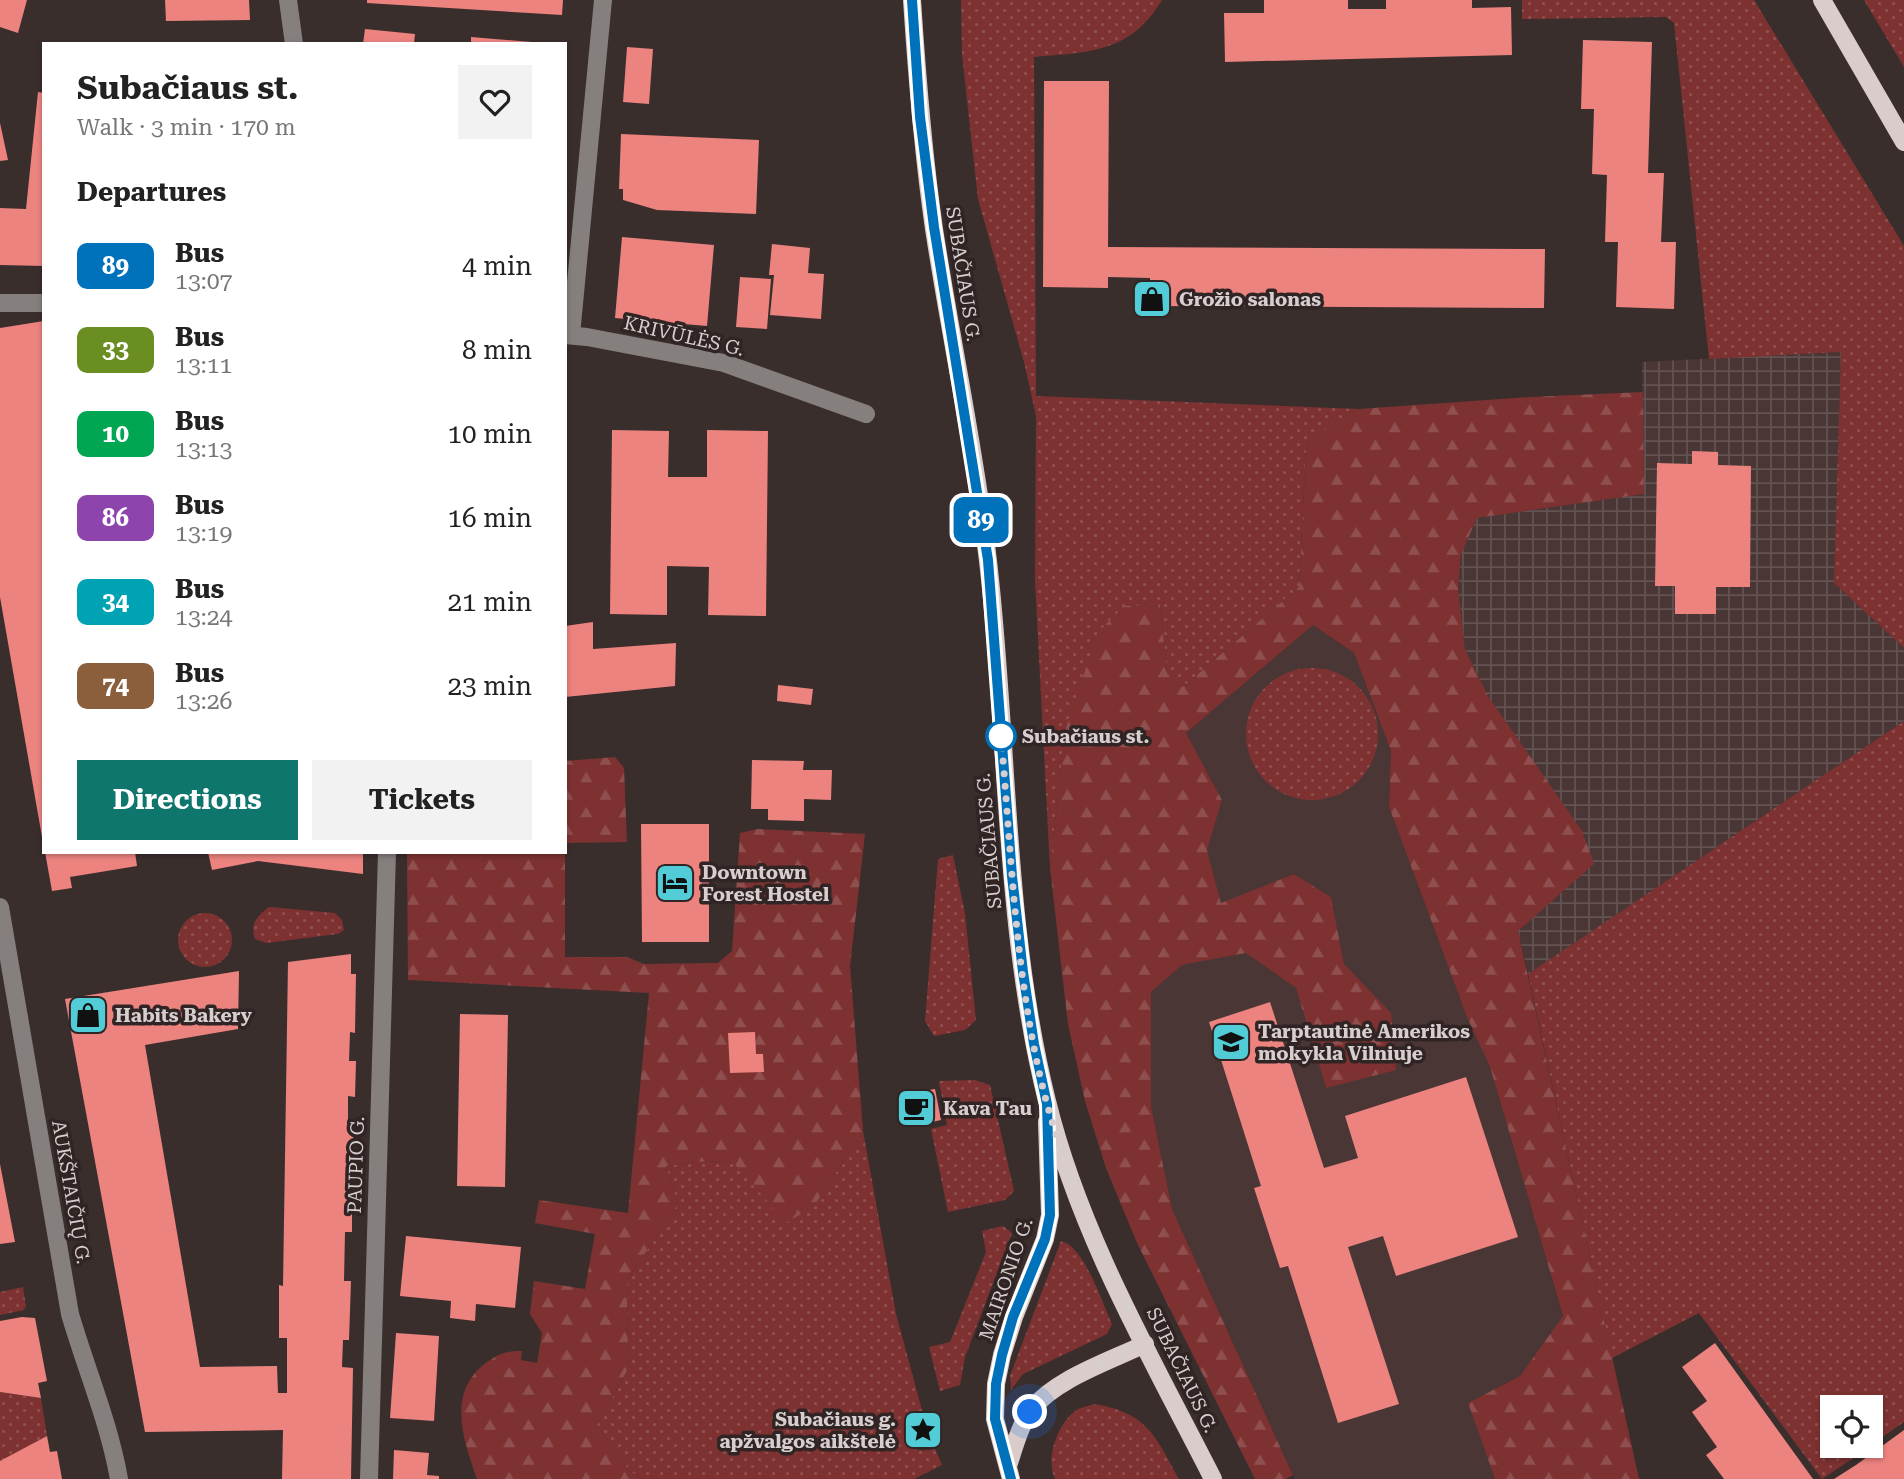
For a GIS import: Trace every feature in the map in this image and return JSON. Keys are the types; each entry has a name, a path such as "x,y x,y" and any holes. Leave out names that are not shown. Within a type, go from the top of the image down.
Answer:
{"main road":[{"name":"SUBAČIAUS G.","path":"912,0 920,117 934,227 988,560 1012,876 1034,1044 1047,1104 1080,1203 1145,1344 1213,1479"},
{"path":"1815,0 1838,30"},
{"path":"1822,0 1904,142"},
{"name":"MAIRONIO G.","path":"1010,1472 995,1419 996,1384 1013,1317 1045,1239 1050,1215 1047,1104"},
{"name":"MAIRONIO G.","path":"1010,1472 1030,1412 1045,1396 1073,1379 1145,1344"}],"street":[{"path":"288,0 294,42"},
{"name":"KRIVŪLĖS G.","path":"603,0 568,335 724,363 866,414"},
{"path":"0,303 42,303"},
{"name":"PAUPIO G.","path":"369,1479 387,854"},
{"name":"AUKŠTAIČIŲ G.","path":"0,907 70,1314 101,1405 119,1479"}],"shaded area":[{"path":"1841,352 1835,583 1904,648 1904,721 1528,974 1518,931 1488,696 1465,649 1458,589 1461,554 1477,518 1644,494 1642,362"},
{"name":"Tarptautinė Amerikos mokykla Vilniuje","path":"1313,625 1354,653 1391,751 1389,807 1467,1017 1490,1067 1563,1317 1520,1376 1468,1403 1495,1479 1295,1479 1172,1209 1151,1106 1151,992 1182,965 1246,953 1296,988 1326,1088 1391,1014 1344,964 1331,897 1294,874 1221,904 1207,850 1222,800 1186,733"}],"green space":[{"path":"961,0 1162,0 1136,31 1122,40 1091,51 1034,57 1036,396 1359,409 1334,422 1306,450 1299,587 1182,688 1167,673 1160,604 1065,731 1050,868 1035,581 1036,416 1024,362 978,199 962,55"},
{"path":"1522,0 1754,0 1904,246 1904,648 1834,583 1841,352 1709,359 1674,23 1666,17 1522,19"},
{"path":"1864,0 1904,0 1904,67"},
{"path":"1643,392 1644,494 1477,518 1461,554 1458,589 1465,649 1488,696 1582,831 1594,864 1518,931 1639,1479 1495,1479 1468,1403 1520,1376 1563,1316 1490,1067 1467,1017 1389,807 1391,751 1354,653 1313,625 1186,733 1222,800 1207,850 1221,903 1294,874 1331,897 1344,964 1391,1013 1396,1070 1326,1088 1296,988 1246,953 1182,965 1151,992 1151,1106 1172,1209 1293,1475 1285,1479 1255,1479 1137,1243 1106,1168 1085,1101 1068,1024 1050,868 1065,731 1098,632 1124,606 1160,604 1167,673 1183,687 1299,587 1306,450 1334,422 1359,409"},
{"path":"1312,668 1337,673 1359,687 1373,709 1378,734 1373,759 1359,781 1337,795 1312,800 1287,795 1265,781 1251,759 1246,734 1251,709 1265,687 1287,673"},
{"path":"1904,721 1904,1422 1883,1437 1883,1395 1820,1395 1820,1458 1853,1458 1822,1479 1699,1313 1612,1358 1528,974"},
{"path":"615,757 624,768 627,842 567,843 567,761"},
{"path":"758,829 865,834 850,966 863,1131 814,1206 786,1223 732,1161 666,1166 678,1204 627,1280 628,1369 597,1425 630,1472 646,1479 477,1479 461,1417 466,1387 474,1374 487,1362 503,1353 522,1351 521,1360 537,1363 542,1333 530,1314 534,1281 585,1289 595,1234 535,1223 539,1200 628,1213 649,993 408,980 407,854 565,854 565,957 627,957 644,964 718,963 732,951 740,833"},
{"path":"953,855 965,914 976,1020 965,1030 934,1036 925,1021 938,859"},
{"path":"269,907 335,913 342,920 344,930 338,934 266,943 255,939 253,929 258,917"},
{"path":"205,913 224,921 232,940 224,959 205,967 186,959 178,940 186,921"},
{"path":"975,1080 990,1085 1014,1191 1005,1200 948,1212 931,1129 947,1125 939,1081"},
{"path":"863,1131 896,1314 923,1414 910,1423 908,1436 911,1445 918,1450 935,1449 942,1465 914,1479 646,1479 630,1472 597,1425 628,1369 627,1280 678,1204 666,1166 732,1161 814,1206"},
{"path":"1003,1226 1012,1233 965,1357 960,1385 940,1391 929,1347 950,1342 986,1252 982,1231"},
{"path":"1061,1241 1070,1245 1085,1264 1112,1324 1107,1334 1023,1374 1011,1390 1010,1376"},
{"path":"23,1287 26,1306 24,1310 0,1315 0,1292"},
{"path":"0,1392 41,1398 47,1436 2,1461 0,1461"},
{"path":"1094,1404 1127,1413 1138,1420 1156,1439 1179,1479 1055,1479 1052,1461 1059,1431 1078,1409"}],"building":[{"path":"0,0 27,0 18,33 0,27"},
{"path":"165,0 249,0 250,20 166,21"},
{"path":"367,0 563,0 562,15 367,3"},
{"path":"1264,0 1348,0 1348,9 1386,9 1386,0 1472,0 1472,8 1511,7 1512,55 1225,62 1224,13 1264,13"},
{"path":"365,29 415,34 414,42 363,42"},
{"path":"471,37 532,42 471,42"},
{"path":"1583,40 1652,42 1648,173 1664,173 1661,242 1676,242 1674,309 1616,307 1618,242 1605,242 1607,175 1592,174 1594,109 1581,109"},
{"path":"627,47 653,49 649,104 623,102"},
{"path":"1044,81 1109,81 1108,247 1545,249 1544,308 1150,306 1150,278 1108,277 1108,288 1043,287"},
{"path":"38,92 42,93 42,266 0,265 0,208 26,209"},
{"path":"0,123 8,160 0,161"},
{"path":"621,134 759,140 756,214 657,210 623,200 623,189 619,189"},
{"path":"622,237 714,245 707,326 615,318"},
{"path":"772,244 810,248 808,273 824,274 821,319 770,315 774,275 769,275"},
{"path":"740,277 771,279 767,329 736,327"},
{"path":"42,321 42,837 0,597 0,328"},
{"path":"612,430 669,431 668,477 707,477 707,430 768,431 766,616 708,615 709,567 667,566 667,615 610,614"},
{"path":"1692,451 1718,452 1718,465 1751,466 1750,587 1716,587 1716,614 1675,614 1675,586 1655,586 1657,463 1692,464"},
{"path":"593,622 593,649 676,643 675,686 567,697 567,626"},
{"path":"778,685 813,689 811,705 777,701"},
{"path":"752,760 804,761 803,770 832,770 831,800 804,799 804,821 768,820 768,809 751,809"},
{"name":"Downtown Forest Hostel","path":"641,824 709,824 709,942 642,942"},
{"path":"45,854 135,854 137,866 70,877 72,888 52,891"},
{"path":"208,854 363,854 363,874 258,861 212,870"},
{"path":"351,954 351,974 356,974 355,1033 350,1032 349,1061 356,1061 355,1097 348,1096 348,1120 354,1120 353,1181 346,1181 346,1197 352,1197 352,1232 345,1232 344,1281 351,1281 349,1340 343,1340 342,1367 353,1368 351,1479 282,1479 283,1430 145,1432 65,999 239,971 238,1029 145,1045 200,1367 277,1366 278,1393 287,1393 287,1338 279,1338 279,1285 283,1286 288,962"},
{"path":"1270,1002 1324,1168 1358,1158 1345,1116 1466,1077 1518,1237 1396,1276 1383,1236 1348,1247 1399,1404 1338,1423 1288,1266 1280,1268 1254,1188 1261,1186 1209,1022"},
{"path":"460,1014 508,1015 505,1187 457,1186"},
{"path":"755,1032 756,1054 763,1054 764,1072 730,1073 728,1033"},
{"path":"935,1089 941,1120 913,1126 907,1094"},
{"path":"0,1164 15,1242 0,1244"},
{"path":"406,1236 521,1247 515,1308 476,1304 475,1321 450,1318 451,1301 400,1296"},
{"path":"22,1317 35,1318 47,1381 38,1383 41,1398 0,1392 0,1321"},
{"path":"396,1333 439,1336 434,1421 390,1418"},
{"path":"1715,1343 1813,1479 1724,1479 1706,1455 1717,1447 1692,1412 1707,1401 1682,1367"},
{"path":"1904,1430 1904,1479 1834,1479 1866,1458 1883,1458 1883,1445"},
{"path":"47,1436 50,1452 57,1451 62,1479 0,1479 0,1461"},
{"path":"394,1450 429,1453 427,1475 439,1476 439,1479 393,1479"}],"bus line":[{"name":"89","path":"912,0 920,117 934,227 988,560 1012,876 1023,972 1047,1104 1050,1215 1045,1239 1013,1317 996,1384 995,1419 1011,1479"}],"place":[{"name":"Grožio salonas","path":"1152,299"},
{"name":"Subačiaus st.","path":"1001,736"},
{"name":"Downtown Forest Hostel","path":"675,883"},
{"name":"Habits Bakery","path":"88,1015"},
{"name":"Tarptautinė Amerikos mokykla Vilniuje","path":"1231,1042"},
{"name":"Kava Tau","path":"916,1108"},
{"name":"Subačiaus g. apžvalgos aikštelė","path":"923,1430"}],"route":[{"path":"1001,736 1023,972 1047,1104 1080,1203 1145,1344 1073,1379 1045,1396 1030,1412"}]}
